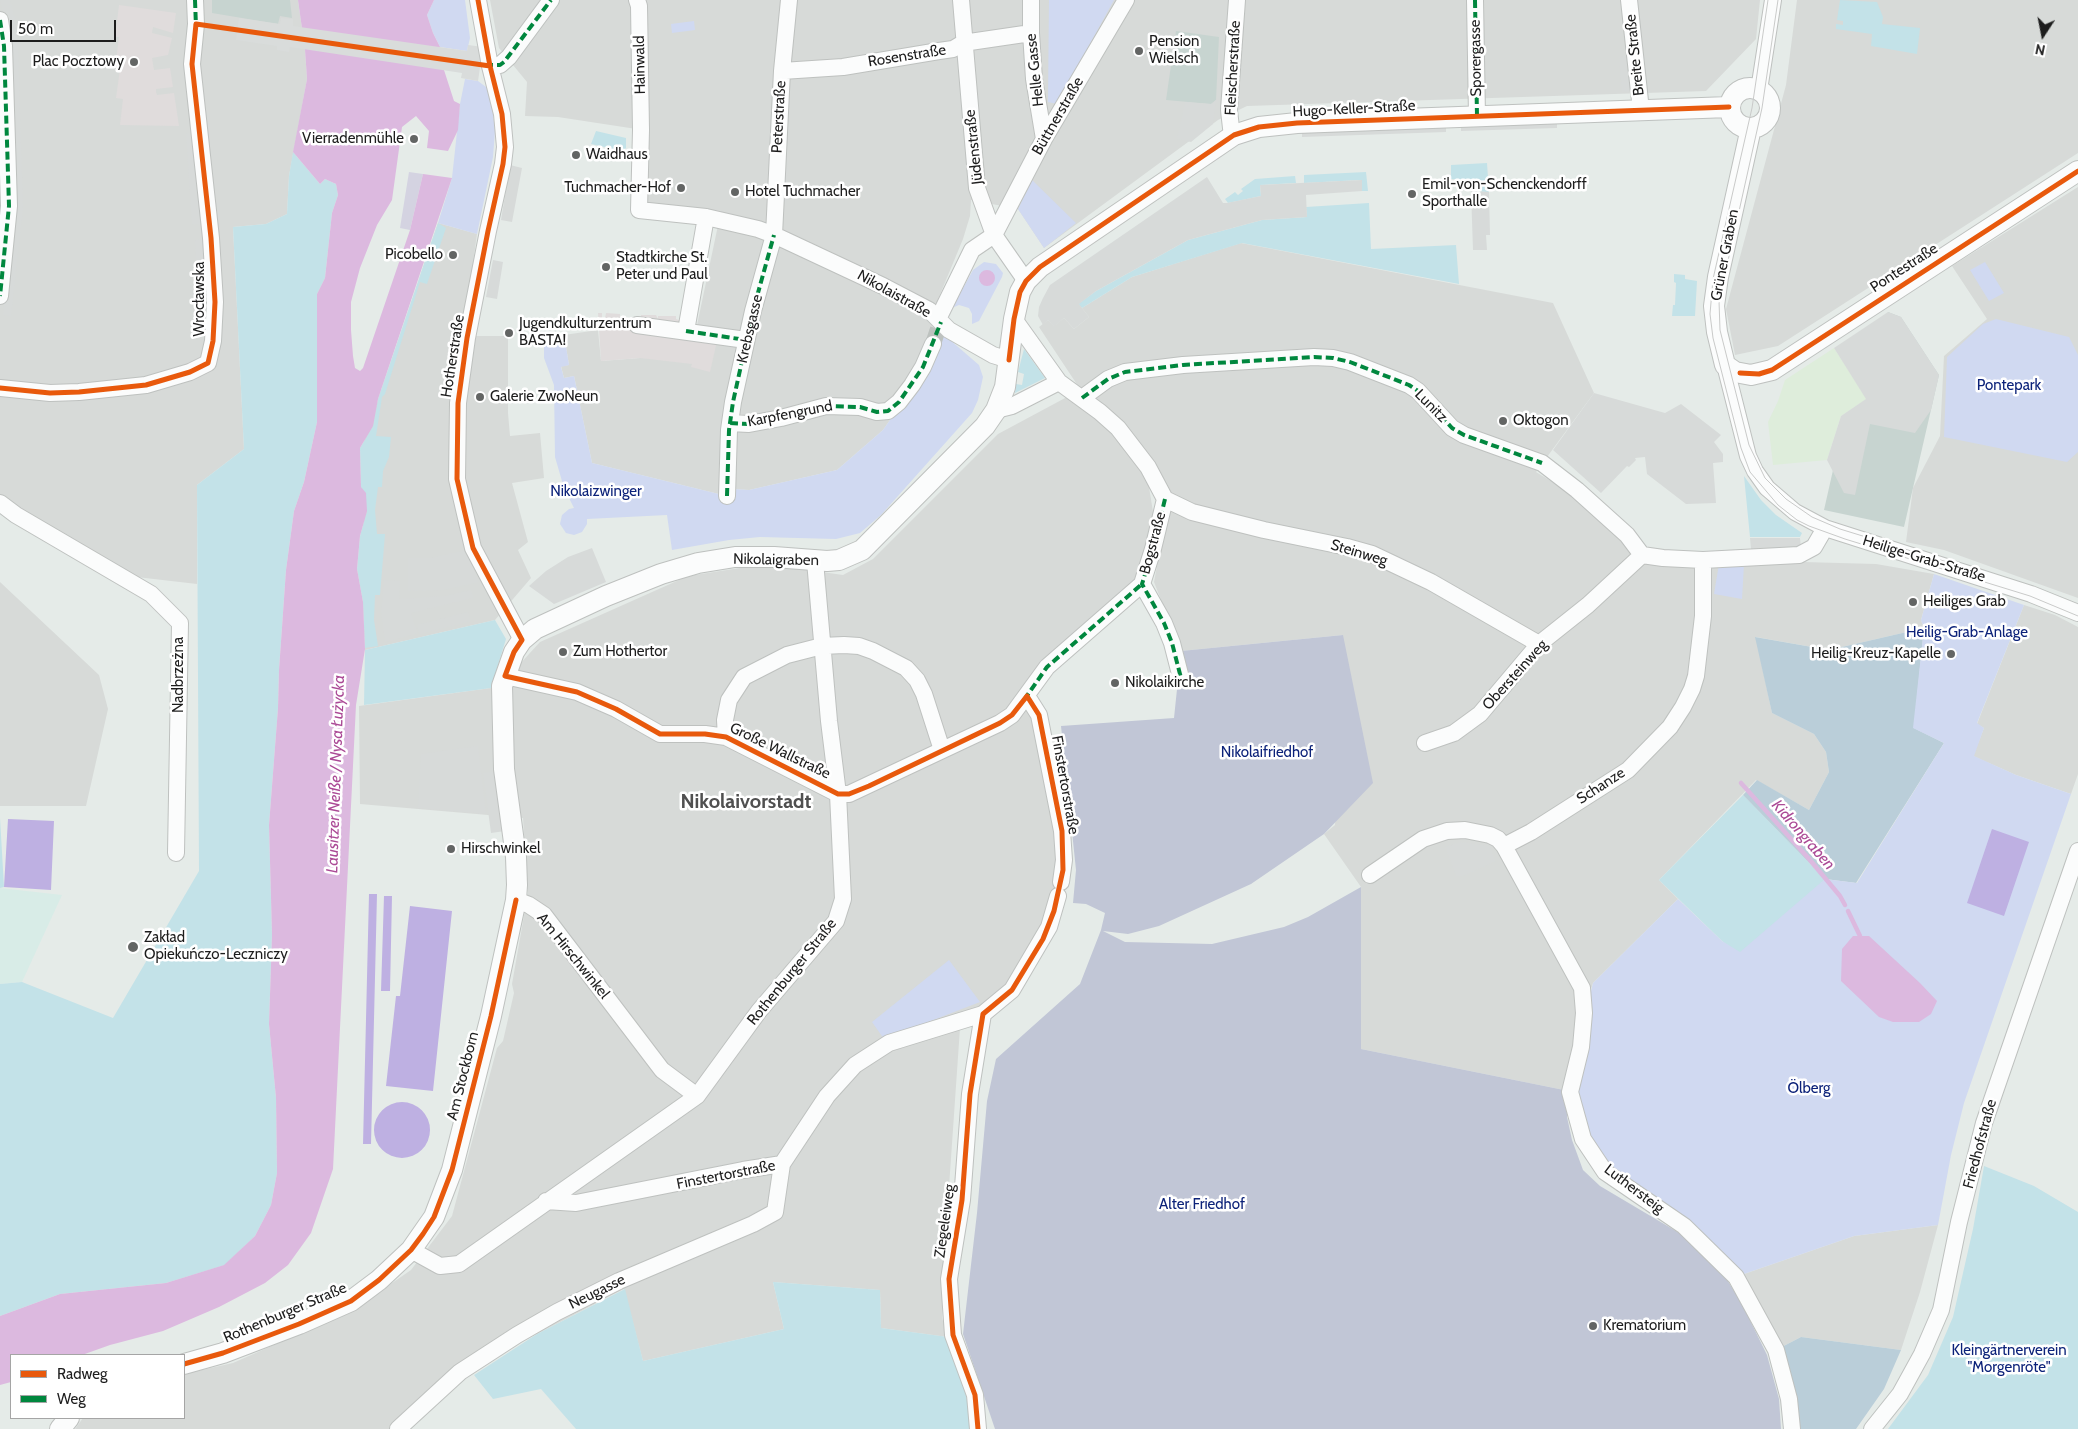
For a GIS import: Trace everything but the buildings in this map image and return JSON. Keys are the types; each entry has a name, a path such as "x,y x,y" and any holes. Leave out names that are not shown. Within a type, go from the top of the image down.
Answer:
{"street":[{"name":"Wrocławska","path":"0,388 50,393 146,385 190,372 208,363 213,341 215,302 211,238 192,64 196,24 195,0"},
{"name":"Hotherstraße","path":"478,0 490,66 502,114 505,148 467,338 458,403 457,479 473,548 522,640"},
{"path":"490,66 500,65 509,57 551,0"},
{"name":"Hainwald","path":"637,0 639,6 641,130 639,210 706,217"},
{"name":"Peterstraße","path":"774,235 782,71 789,0"},
{"name":"Jüdenstraße","path":"961,0 963,43 977,188 994,234 1026,281"},
{"name":"Helle Gasse","path":"1031,0 1034,79 1044,139"},
{"name":"Büttnerstraße","path":"994,234 1044,139 1126,0"},
{"name":"Fleischerstraße","path":"1234,136 1229,110 1237,0"},
{"name":"Sporergasse","path":"1475,0 1477,116"},
{"name":"Breite Straße","path":"1629,0 1641,110"},
{"path":"1759,90 1773,0"},
{"path":"0,20 4,46 9,206 0,296"},
{"name":"Rosenstraße","path":"782,71 843,67 954,49 963,43 1031,33"},
{"path":"1749,88 1759,90 1767,98 1770,110 1764,122 1751,128 1742,127 1734,121 1729,107 1734,96 1738,92 1749,88"},
{"name":"Hugo-Keller-Straße","path":"1026,281 1040,267 1234,136 1259,127 1297,123 1729,107"},
{"name":"Grüner Graben","path":"1733,369 1716,325 1716,292 1751,128"},
{"name":"Pontestraße","path":"1733,369 1759,374 1772,370 2078,171"},
{"path":"686,331 706,217"},
{"name":"Nikolaistraße","path":"706,217 758,229 774,235 883,286 928,310 937,328 949,330 988,353 1009,360"},
{"path":"937,328 972,250 994,234"},
{"name":"Krebsgasse","path":"727,496 730,423 746,340 774,235"},
{"name":"Nikolaigraben","path":"504,676 514,652 522,640 535,629 606,596 661,574 698,563 735,557 774,557 815,561 839,560 862,550 986,426 996,410 1005,386 1014,319 1020,292 1026,281"},
{"path":"996,410 1020,402 1060,382 1014,319"},
{"path":"637,326 746,340"},
{"name":"Karpfengrund","path":"730,423 749,424 826,406 860,407 878,412 888,411 899,402 923,368 937,328"},
{"name":"Lunitz","path":"1082,398 1103,382 1125,372 1314,357 1333,358 1350,362 1409,385 1418,391 1452,428 1464,435 1542,463 1577,490 1627,535 1642,555"},
{"name":"Heilige-Grab-Straße","path":"1733,369 1748,456 1755,471 1767,488 1781,502 1800,516 1825,528 2031,594 2078,613"},
{"name":"Bogstraße","path":"1060,382 1118,428 1148,467 1165,499 1142,584 1164,623 1172,643 1181,678"},
{"name":"Steinweg","path":"1165,499 1192,512 1264,530 1347,546 1372,554 1431,582 1539,644"},
{"name":"Nadbrzeżna","path":"0,503 16,515 151,594 180,623 176,853"},
{"path":"1642,555 1704,560 1799,555 1808,552 1814,547 1825,528"},
{"name":"Obersteinweg","path":"1425,744 1454,733 1480,714 1539,644 1588,605 1642,555"},
{"name":"Schanze","path":"1504,846 1531,832 1628,770 1670,727 1683,707 1696,676 1702,616 1704,560"},
{"name":"Rothenburger Straße","path":"546,1201 697,1096 759,1011 836,921 843,899 838,794 815,561"},
{"name":"Große Wallstraße","path":"504,676 577,692 616,709 660,734 726,736 838,794 849,794 1000,724 1012,715 1047,667 1142,584"},
{"path":"726,736 725,720 729,700 744,677 787,655 822,646 859,646 906,668 917,680 924,694 942,750"},
{"path":"504,676 502,686 503,761 516,857 516,900"},
{"name":"Finstertorstraße","path":"546,1201 576,1203 782,1164 827,1096 855,1065 889,1043 983,1014 1012,990 1049,927 1060,889 1064,860 1062,831 1039,715 1027,696"},
{"path":"1370,875 1423,839 1447,831 1465,830 1490,835 1498,839 1504,846"},
{"name":"Luthersteig","path":"1504,846 1582,988 1584,1013 1581,1047 1570,1092 1584,1139 1606,1172 1684,1226 1736,1277 1776,1350 1789,1399 1792,1429"},
{"name":"Friedhofstraße","path":"1872,1429 1900,1394 1922,1354 1941,1310 1959,1222 1984,1123 2078,851"},
{"name":"Am Hirschwinkel","path":"516,900 544,915 662,1070 697,1096"},
{"name":"Am Stockborn","path":"411,1250 434,1217 452,1170 491,1016 516,900"},
{"name":"Ziegeleiweg","path":"978,1429 975,1395 953,1335 949,1279 962,1200 970,1094 983,1014"},
{"name":"Neugasse","path":"398,1429 460,1372 525,1330 573,1303 619,1281 753,1224 775,1212 782,1164"},
{"path":"411,1250 440,1266 459,1264 546,1201"},
{"name":"Rothenburger Straße","path":"185,1364 223,1353 299,1324 351,1301 379,1280 411,1250"},
{"path":"60,1429 68,1419"}],"shaded area":[{"path":"0,0 298,0 307,79 289,176 287,214 266,224 233,227 244,449 197,485 197,584 102,573 12,522 0,513"},
{"path":"0,0 10,0 15,18 18,47 23,209 11,316 3,315 13,206 7,37"},
{"path":"212,0 290,0 292,18 280,16 278,24 212,13"},
{"path":"490,0 1760,0 1756,39 1706,91 1247,106 1218,120 1044,248 1018,209 971,200 970,216 963,239 929,321 942,333 925,370 883,430 837,470 749,490 732,489 731,497 592,463 574,376 564,378 561,366 569,365 564,335 598,330 601,361 640,358 696,330 721,211 644,206 643,130 558,117 525,116 527,82 499,48"},
{"path":"1797,0 2078,0 2078,153 1778,346 1735,355 1726,309 1786,85"},
{"name":"Plac Pocztowy","path":"119,5 176,13 173,33 153,27 152,33 172,38 168,55 152,58 154,70 170,68 173,87 156,89 156,92 157,95 174,93 179,126 120,125 123,99 116,98 120,69 115,68 119,37 115,37"},
{"path":"1176,31 1219,37 1216,100 1211,104 1166,100"},
{"path":"1631,56 1633,91 1622,92 1619,57"},
{"path":"784,98 790,98 786,205 781,205"},
{"path":"1216,100 1213,124 1191,142 1177,139 1185,102 1211,104"},
{"path":"1557,123 1557,128 1461,131 1461,126"},
{"path":"1446,127 1446,132 1302,137 1302,132"},
{"path":"196,133 202,224 192,225 186,134"},
{"path":"510,165 522,168 512,222 501,220"},
{"path":"409,172 423,174 410,230 400,228"},
{"path":"1207,177 1223,203 1261,196 1260,185 1362,180 1362,191 1306,195 1307,217 1262,220 1188,240 1096,291 1079,304 1089,317 1074,329 1064,318 1054,327 1048,320 1043,325 1038,316 1039,307 1050,285"},
{"path":"2078,187 2078,598 1944,550 1906,542 1913,488 1940,436 1944,356 1987,319 1952,266"},
{"path":"1471,191 1489,192 1490,235 1486,235 1487,250 1473,250"},
{"path":"438,223 477,234 463,336 508,336 508,413 510,436 540,433 544,478 512,483 528,542 518,550 531,578 495,620 365,650 363,602 364,442"},
{"path":"206,239 208,336 196,335 198,295 195,240"},
{"path":"1241,243 1553,303 1594,393 1536,472 1579,498 1646,564 1803,562 1876,564 1934,574 1921,620 1924,628 1829,650 1756,637 1772,713 1814,734 1826,752 1829,772 1809,810 1756,780 1659,880 1678,899 1593,983 1583,1013 1569,1091 1361,1049 1361,887 1324,834 1335,825 1343,635 1181,651 1154,582 1171,492 1153,466 1080,389 1039,327 1048,320 1054,326 1064,318 1074,329 1089,317 1082,308 1132,277"},
{"path":"493,260 503,262 497,299 486,297"},
{"path":"1888,312 1901,317 1939,375 1904,527 1824,510 1845,417 1869,400"},
{"path":"1888,312 1901,317 1939,375 1931,410 1915,433 1870,424 1855,495 1844,493 1827,460 1841,416 1866,399 1834,348"},
{"path":"598,313 602,313 602,318 605,318 606,313 620,314 620,319 624,317 641,320 641,315 656,315 658,319 658,316 676,316 676,319 687,323 717,341 710,372 691,367 692,364 640,358 601,361"},
{"path":"1834,348 1867,399 1841,416 1827,460 1773,465 1768,422 1785,380"},
{"path":"1594,393 1665,413 1681,404 1721,435 1714,442 1723,454 1723,462 1713,463 1716,503 1686,504 1647,474 1645,457 1635,458 1636,460 1629,467 1627,466 1601,493 1553,450"},
{"path":"1067,397 1111,430 1140,466 1149,487 1154,518 1146,560 1132,586 1041,665 1032,715 1056,831 1059,866 1054,899 1010,989 960,1028 942,1288 942,1318 948,1337 881,1328 880,1290 773,1282 784,1329 643,1361 624,1289 537,1334 530,1319 427,1392 389,1429 75,1429 82,1419 185,1419 185,1374 233,1363 353,1310 411,1270 452,1216 497,1048 503,1041 514,993 512,984 528,893 523,818 360,804 359,706 491,688 511,688 518,666 540,642 688,576 766,564 843,575 873,559 998,434"},
{"path":"1750,538 1800,538 1801,548 1751,549"},
{"path":"592,548 606,582 554,604 529,586 546,571 568,557"},
{"path":"466,550 479,582 443,590 408,591 408,558 431,558"},
{"path":"384,580 400,581 399,599 445,596 471,590 473,598 411,613 418,633 385,642 381,612"},
{"path":"0,582 99,675 108,709 86,806 0,806"},
{"path":"2024,605 2055,615 2078,627 2078,774 2071,794 2016,775 1973,756 1984,728 1977,724"},
{"path":"468,612 471,621 419,634 417,625"},
{"path":"1924,628 1914,728 1944,743 1856,883 1825,879 1743,795 1757,780 1809,810 1829,772 1826,752 1814,734 1772,713 1755,637 1829,650"},
{"path":"478,746 486,814 418,808 421,754"},
{"path":"497,771 505,831 491,833 483,773"},
{"path":"8,819 54,821 51,890 4,887"},
{"path":"1992,829 2029,842 2004,916 1967,903"},
{"path":"1461,842 1490,846 1496,861 1463,876 1456,876 1445,847"},
{"path":"0,888 62,895 22,982 0,984"},
{"path":"369,894 377,894 371,1144 363,1144"},
{"path":"384,896 392,896 390,991 381,991"},
{"path":"410,906 452,911 433,1091 386,1086 396,996 400,996"},
{"path":"402,1102 413,1104 422,1110 428,1119 430,1130 428,1141 422,1150 413,1156 402,1158 391,1156 382,1150 376,1141 374,1130 376,1119 382,1110 391,1104"},
{"path":"1938,1225 1920,1292 1901,1350 1801,1337 1778,1349 1738,1276 1854,1236"},
{"path":"1801,1337 1901,1350 1884,1389 1856,1429 1796,1429 1778,1349"}],"green space":[{"path":"434,0 465,0 470,38 467,51 440,47 427,15"},
{"path":"1049,0 1114,0 1057,104 1048,102"},
{"path":"1840,0 1877,2 1883,17 1882,24 1920,28 1917,54 1871,46 1872,34 1836,29 1836,24 1843,25 1843,21 1837,20"},
{"path":"694,21 695,30 672,33 671,24"},
{"path":"465,79 478,81 486,87 491,97 495,131 493,157 477,234 438,223 452,178 460,104"},
{"path":"596,131 626,138 626,148 622,151 591,144"},
{"path":"293,152 320,184 325,179 336,184 338,195 332,213 325,278 317,294 317,422 304,482 294,511 286,570 279,670 269,825 272,935 269,1024 276,1098 277,1173 271,1205 255,1236 225,1265 166,1283 60,1294 0,1316 0,984 22,982 113,1018 199,871 197,485 244,449 233,227 266,224 287,214 289,176"},
{"path":"1487,163 1489,192 1471,191 1471,181 1451,179 1451,165"},
{"path":"1366,172 1368,191 1362,191 1361,180 1304,183 1304,175"},
{"path":"1295,176 1296,183 1260,185 1261,196 1228,203 1225,199 1235,192 1238,195 1243,191 1241,189 1255,179"},
{"path":"1032,180 1076,223 1044,248 1018,209"},
{"path":"1369,203 1371,249 1456,245 1459,284 1242,243 1132,277 1082,308 1078,304 1096,291 1188,240 1262,220 1307,217 1306,207"},
{"path":"438,223 446,228 427,284 420,282 385,394 382,397 376,436 391,437 389,457 383,471 382,487 378,487 375,510 377,534 385,534 380,595 375,595 374,620 378,646 365,648 363,602 357,569 360,536 367,511 361,487 360,448 373,426 378,399"},
{"path":"984,262 996,264 1003,273 979,321 972,324 972,314 969,308 959,305 952,308 973,270"},
{"path":"1985,262 2004,293 1989,301 1970,270"},
{"path":"1674,274 1685,275 1685,279 1697,281 1695,316 1672,316 1673,305 1675,305 1676,283 1674,282"},
{"name":"Pontepark","path":"1996,319 2069,337 2078,355 2078,452 2067,462 1944,437 1947,357 1983,324"},
{"name":"Nikolaizwinger","path":"942,333 979,365 983,377 978,400 972,413 881,515 860,533 836,539 760,537 729,540 672,550 667,515 587,519 587,524 582,532 574,535 566,533 560,524 562,515 569,509 574,508 564,488 555,457 554,385 544,358 544,341 540,337 564,335 569,365 561,367 564,378 574,376 592,463 731,497 732,489 749,490 837,470 883,430 925,370"},
{"path":"1024,349 1045,378 1015,393 1016,384 1022,385 1024,374 1018,372"},
{"path":"1744,476 1761,500 1776,515 1802,533 1800,537 1750,537"},
{"path":"1719,564 1744,564 1742,599 1714,594"},
{"name":"Ölberg","path":"1934,574 2024,605 1977,723 1984,728 1974,756 2016,775 2071,794 1964,1103 1951,1155 1938,1225 1854,1236 1738,1276 1606,1170 1585,1138 1572,1092 1593,983 1678,899 1722,941 1740,952 1825,879 1857,883 1944,743 1913,728 1924,628 1921,620"},
{"path":"495,620 506,639 491,688 364,705 365,650"},
{"name":"Alter Friedhof","path":"1343,635 1373,783 1324,834 1251,884 1159,926 1128,934 1103,931 1125,942 1212,944 1284,927 1308,917 1361,887 1361,1049 1569,1091 1567,1117 1572,1140 1583,1170 1600,1186 1686,1237 1726,1278 1742,1304 1767,1355 1779,1399 1781,1429 995,1429 963,1334 977,1213 987,1101 996,1059 1080,984 1101,930 1105,913 1086,904 1073,903 1076,870 1061,726 1174,718 1181,651"},
{"path":"1743,795 1825,879 1765,977 1722,941 1659,880"},
{"path":"0,818 4,887 0,888"},
{"path":"949,960 980,1002 884,1039 872,1022"},
{"name":"Kleingärtnerverein \"Morgenröte\"","path":"1984,1166 2034,1186 2078,1212 2078,1429 1888,1429 1928,1375 1953,1317 1973,1229"},
{"path":"773,1282 880,1290 881,1328 948,1337 965,1390 972,1429 576,1429 541,1389 493,1399 474,1375 537,1334 625,1289 643,1361 784,1329"}],"water":[{"name":"Lausitzer Neiße / Nysa Łużycka","path":"298,0 434,0 427,15 440,47 444,70 454,101 460,104 458,130 448,151 427,148 429,131 416,116 402,127 392,200 377,225 360,268 351,302 353,356 355,368 360,371 363,368 410,230 423,174 452,178 378,399 373,426 360,448 361,487 366,493 367,511 360,536 357,569 363,602 365,649 356,705 333,1169 311,1233 288,1265 265,1283 219,1307 163,1331 110,1345 85,1354 10,1354 10,1382 0,1385 0,1316 60,1294 166,1283 224,1265 255,1236 271,1205 277,1173 276,1098 269,1024 272,935 269,825 279,670 286,570 294,511 304,482 317,422 317,294 325,278 332,213 338,195 336,184 325,179 320,184 293,152 307,79"},
{"path":"987,270 993,272 995,278 993,284 987,286 981,284 979,278 981,272"},
{"path":"1853,936 1869,936 1920,983 1937,1001 1931,1014 1919,1022 1893,1022 1879,1017 1841,981 1842,949"}],"pier":[{"path":"239,18 280,24 281,18 293,19 293,26 467,51 468,45 483,47 478,81 461,78 462,73 290,47 289,52 277,50 277,46 236,40"}],"waterway":[{"name":"Kidrongraben","path":"1741,783 1810,860 1840,896 1845,905"},
{"name":"Kidrongraben","path":"1848,911 1860,936"}],"tunnel":[{"path":"933,344 938,329"}],"tram line":[{"path":"1768,0 1752,108 1713,279 1710,314 1713,338 1741,448 1750,472 1778,505 1797,520 1809,526 1845,539 2030,596 2078,616"},
{"path":"1778,0 1762,108 1719,301 1720,330 1749,445 1765,478 1786,499 1812,517 1840,529 1973,570"}],"marked path":[{"path":"195,0 196,27"},
{"path":"485,65 500,65 504,62 551,0"},
{"path":"1475,0 1477,116"},
{"path":"0,20 4,46 9,206 0,296"},
{"path":"727,496 729,430 733,402 753,311 774,235"},
{"path":"730,423 749,424 826,406 860,407 877,412 888,411 899,402 923,367 941,322"},
{"path":"686,331 746,340"},
{"path":"1082,398 1108,379 1125,372 1183,365 1314,357 1333,358 1350,362 1409,385 1418,391 1452,428 1464,435 1542,463"},
{"path":"1165,499 1142,584 1164,623 1172,643 1181,678"},
{"path":"1024,700 1047,667 1142,584"}],"cycle path":[{"path":"478,0 490,66 502,114 505,147 467,338 458,403 457,479 473,548 522,640 514,652 505,676 577,692 616,709 660,734 705,734 726,737 838,794 849,794 869,786 1000,723 1012,715 1027,696 1039,715 1062,831 1063,870 1054,911 1043,939 1012,990 983,1014 970,1094 962,1200 949,1279 953,1335 975,1395 978,1429"},
{"path":"0,388 50,393 146,385 190,372 208,363 213,341 215,302 211,238 192,64 196,24 490,66"},
{"path":"1009,360 1014,319 1020,292 1026,281 1040,267 1234,135 1259,127 1297,123 1729,107"},
{"path":"1740,373 1759,374 1772,370 2078,171"},
{"path":"185,1364 223,1353 299,1324 351,1301 379,1280 411,1250 423,1234 434,1217 452,1170 491,1016 516,900"}],"place":[{"name":"Pension Wielsch","path":"1139,51"},
{"name":"Plac Pocztowy","path":"134,62"},
{"name":"Vierradenmühle","path":"414,139"},
{"name":"Waidhaus","path":"576,155"},
{"name":"Tuchmacher-Hof","path":"681,188"},
{"name":"Hotel Tuchmacher","path":"735,192"},
{"name":"Emil-von-Schenckendorff Sporthalle","path":"1412,194"},
{"name":"Picobello","path":"453,255"},
{"name":"Stadtkirche St. Peter und Paul","path":"606,267"},
{"name":"Jugendkulturzentrum BASTA!","path":"509,333"},
{"name":"Galerie ZwoNeun","path":"480,397"},
{"name":"Oktogon","path":"1503,421"},
{"name":"Heiliges Grab","path":"1913,602"},
{"name":"Zum Hothertor","path":"563,652"},
{"name":"Heilig-Kreuz-Kapelle","path":"1951,654"},
{"name":"Nikolaikirche","path":"1115,683"},
{"name":"Hirschwinkel","path":"451,849"},
{"name":"Zakład Opiekuńczo-Leczniczy","path":"133,947"},
{"name":"Krematorium","path":"1593,1326"}],"district":[{"name":"Nikolaivorstadt","path":"746,802"}],"park label":[{"name":"Heilig-Grab-Anlage","path":"1967,633"},
{"name":"Nikolaifriedhof","path":"1267,753"}]}
